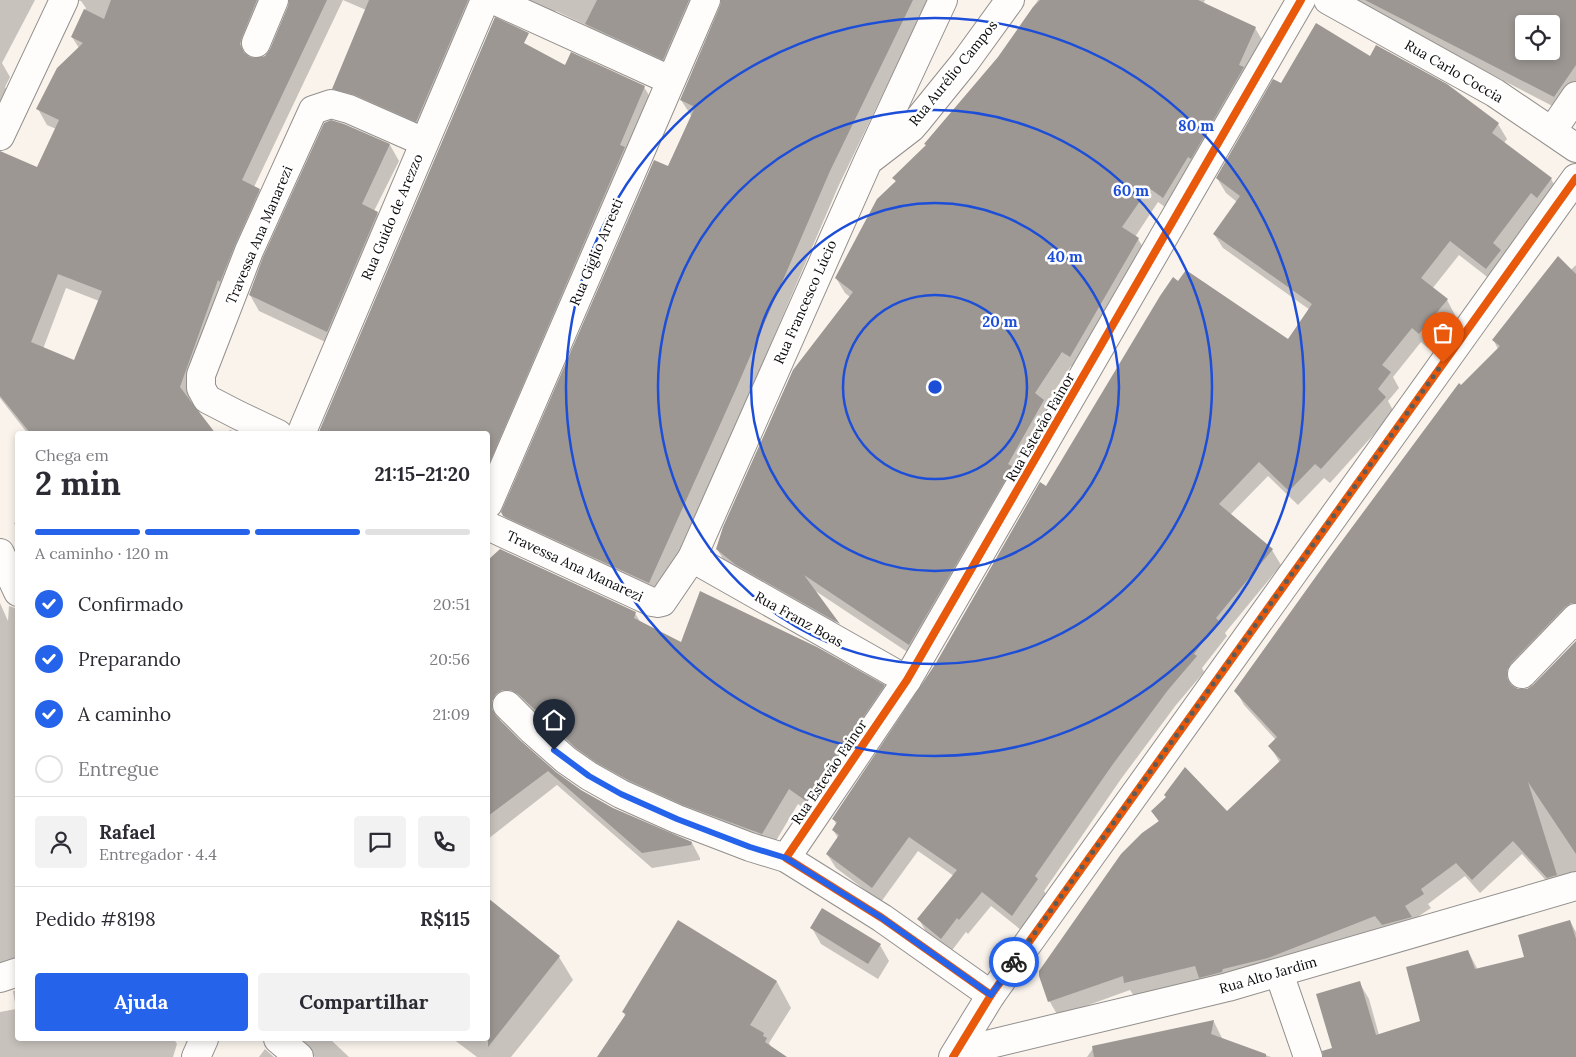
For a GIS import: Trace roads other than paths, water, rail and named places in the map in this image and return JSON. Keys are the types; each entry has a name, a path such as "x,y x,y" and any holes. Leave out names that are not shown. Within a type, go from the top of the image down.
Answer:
{"street":[{"path":"0,136 64,0"},
{"path":"256,43 274,0"},
{"name":"Rua Guido de Arezzo","path":"302,431 485,0"},
{"path":"494,0 670,80"},
{"name":"Rua Giglio Arresti","path":"490,499 706,0"},
{"name":"Rua Francesco Lúcio","path":"662,602 692,558 868,161 943,0"},
{"name":"Rua Aurélio Campos","path":"868,161 911,128 965,62 1010,0"},
{"name":"Rua Estevão Fainor","path":"786,858 907,680 1301,0"},
{"name":"Rua Carlo Coccia","path":"1328,0 1495,93 1576,148"},
{"path":"1552,131 1576,96"},
{"name":"Travessa Ana Manarezi","path":"272,431 208,398 201,388 201,375 249,251 313,110 331,104 349,109 424,142"},
{"path":"955,1054 991,995 1576,178"},
{"name":"Travessa Ana Manarezi","path":"490,527 652,602 662,602"},
{"path":"0,553 15,586"},
{"name":"Rua Franz Boas","path":"692,558 907,680"},
{"path":"1522,674 1576,618"},
{"path":"507,704 532,730 566,760 589,776 621,794 677,819 750,847 786,858 882,918 991,995"},
{"name":"Rua Alto Jardim","path":"955,1054 1228,987 1576,886"},
{"path":"0,978 15,973"},
{"path":"1279,973 1308,1057"},
{"path":"196,1057 203,1041"},
{"path":"280,1041 299,1057"}]}
